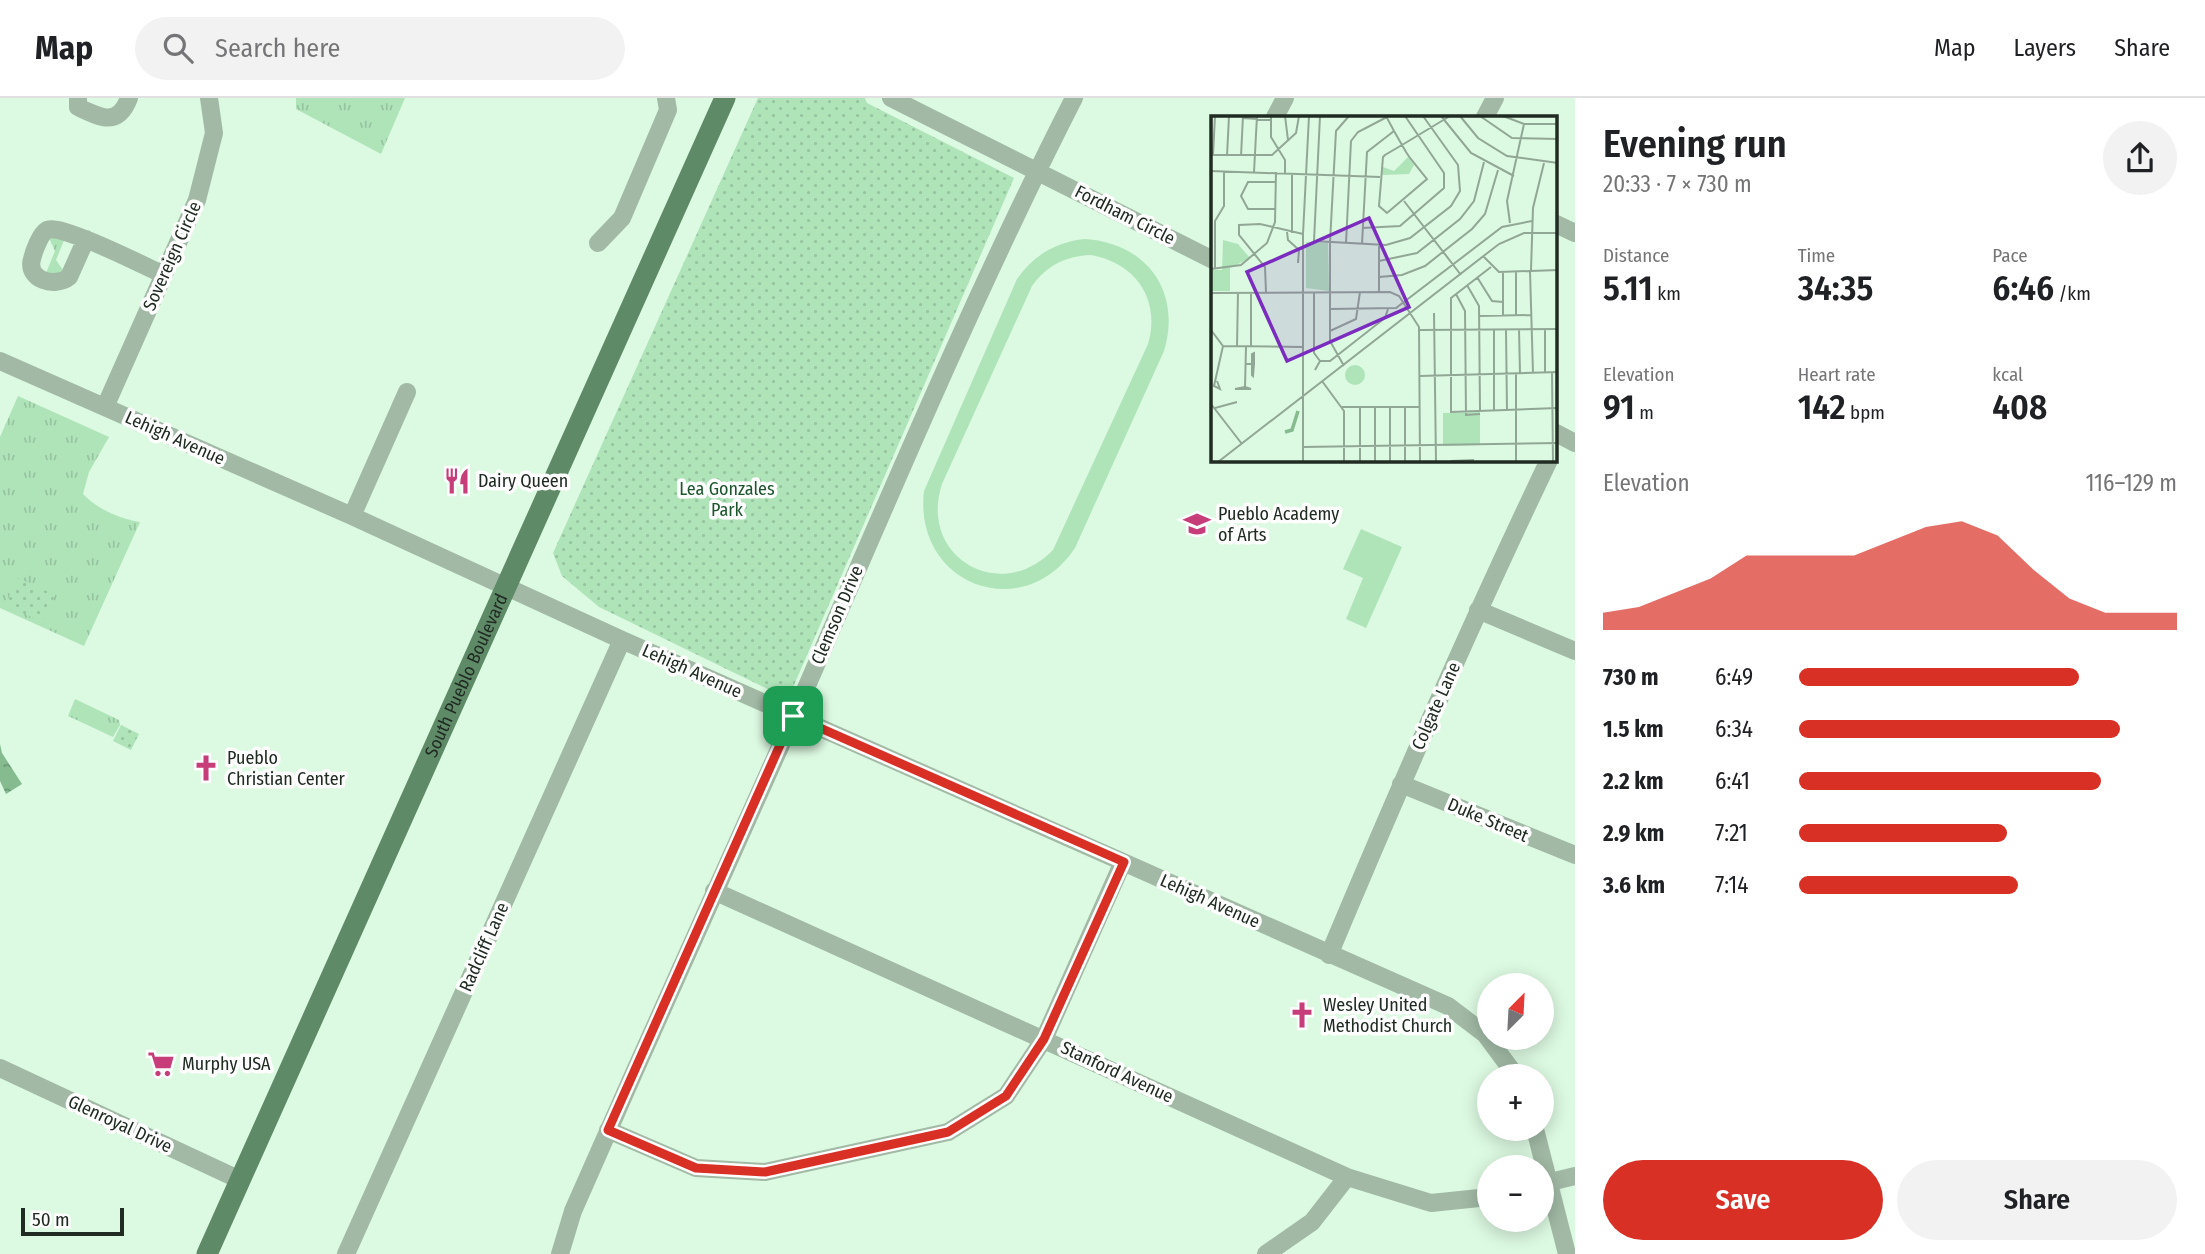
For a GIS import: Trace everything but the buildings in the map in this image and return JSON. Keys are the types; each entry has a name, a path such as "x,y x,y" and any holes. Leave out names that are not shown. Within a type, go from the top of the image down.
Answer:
{"main road":[{"name":"South Pueblo Boulevard","path":"207,1254 725,98"}],"street":[{"path":"78,98 78,107 99,117 113,118 124,111 129,98"},
{"name":"Sovereign Circle","path":"105,407 197,200 214,133 209,98"},
{"path":"598,243 622,218 668,110 666,98"},
{"name":"Fordham Circle","path":"891,98 1037,171 1210,252"},
{"path":"1037,171 1074,98"},
{"path":"1276,116 1285,98"},
{"path":"1486,116 1495,98"},
{"name":"Clemson Drive","path":"560,1254 573,1211 608,1130 793,716 856,568 1037,171"},
{"path":"1558,224 1575,233"},
{"path":"86,239 164,275"},
{"name":"Lehigh Avenue","path":"0,360 352,516 622,640 1447,1006 1485,1034 1507,1064"},
{"path":"352,516 407,393"},
{"name":"Colgate Lane","path":"1329,954 1478,610 1548,462"},
{"path":"1478,610 1575,652"},
{"name":"Radcliff Lane","path":"346,1254 622,640"},
{"name":"Duke Street","path":"1401,784 1575,855"},
{"path":"608,1130 696,1168 765,1172 948,1132 1006,1096 1044,1039 1124,862"},
{"name":"Stanford Avenue","path":"714,891 1347,1177 1431,1203 1477,1198"},
{"name":"Glenroyal Drive","path":"0,1068 240,1180"},
{"path":"1554,1181 1575,1176"},
{"path":"1266,1254 1312,1222 1347,1177"},
{"path":"1554,1212 1567,1254"}],"green space":[{"path":"296,98 405,98 381,154 296,109"},
{"name":"Lea Gonzales Park","path":"758,98 865,98 867,103 1014,178 791,692 776,693 599,607 562,576 553,553"},
{"path":"49,238 65,238 56,260 63,270 56,275 46,273 55,251"},
{"path":"1085,239 1126,250 1154,274 1168,309 1164,351 1075,548 1053,572 1028,585 1001,589 976,584 953,571 936,551 925,524 924,491 1017,279 1046,251","holes":["1091,255 1107,259 1132,275 1148,299 1151,313 1148,344 1053,550 1032,566 1010,573 988,573 969,565 953,551 942,533 938,510 942,484 1032,286 1051,267 1073,257"]},
{"path":"18,396 109,437 89,472 83,494 109,512 140,522 84,646 0,608 0,437"},
{"path":"1361,529 1402,547 1366,628 1346,619 1363,578 1343,569"},
{"path":"18,578 55,595 43,622 5,605"},
{"path":"75,699 119,720 120,725 113,737 68,716"},
{"path":"121,725 139,734 131,750 113,741"}],"water":[{"path":"0,744 2,753 22,784 6,794 0,781"}],"place":[{"name":"Dairy Queen","path":"457,481"},
{"name":"Pueblo Academy of Arts","path":"1197,524"},
{"name":"Pueblo Christian Center","path":"206,768"},
{"name":"Wesley United Methodist Church","path":"1302,1015"},
{"name":"Murphy USA","path":"161,1064"}],"route":[{"path":"793,716 1124,862 1044,1039 1006,1096 948,1132 765,1172 696,1168 608,1130 793,716"}]}
